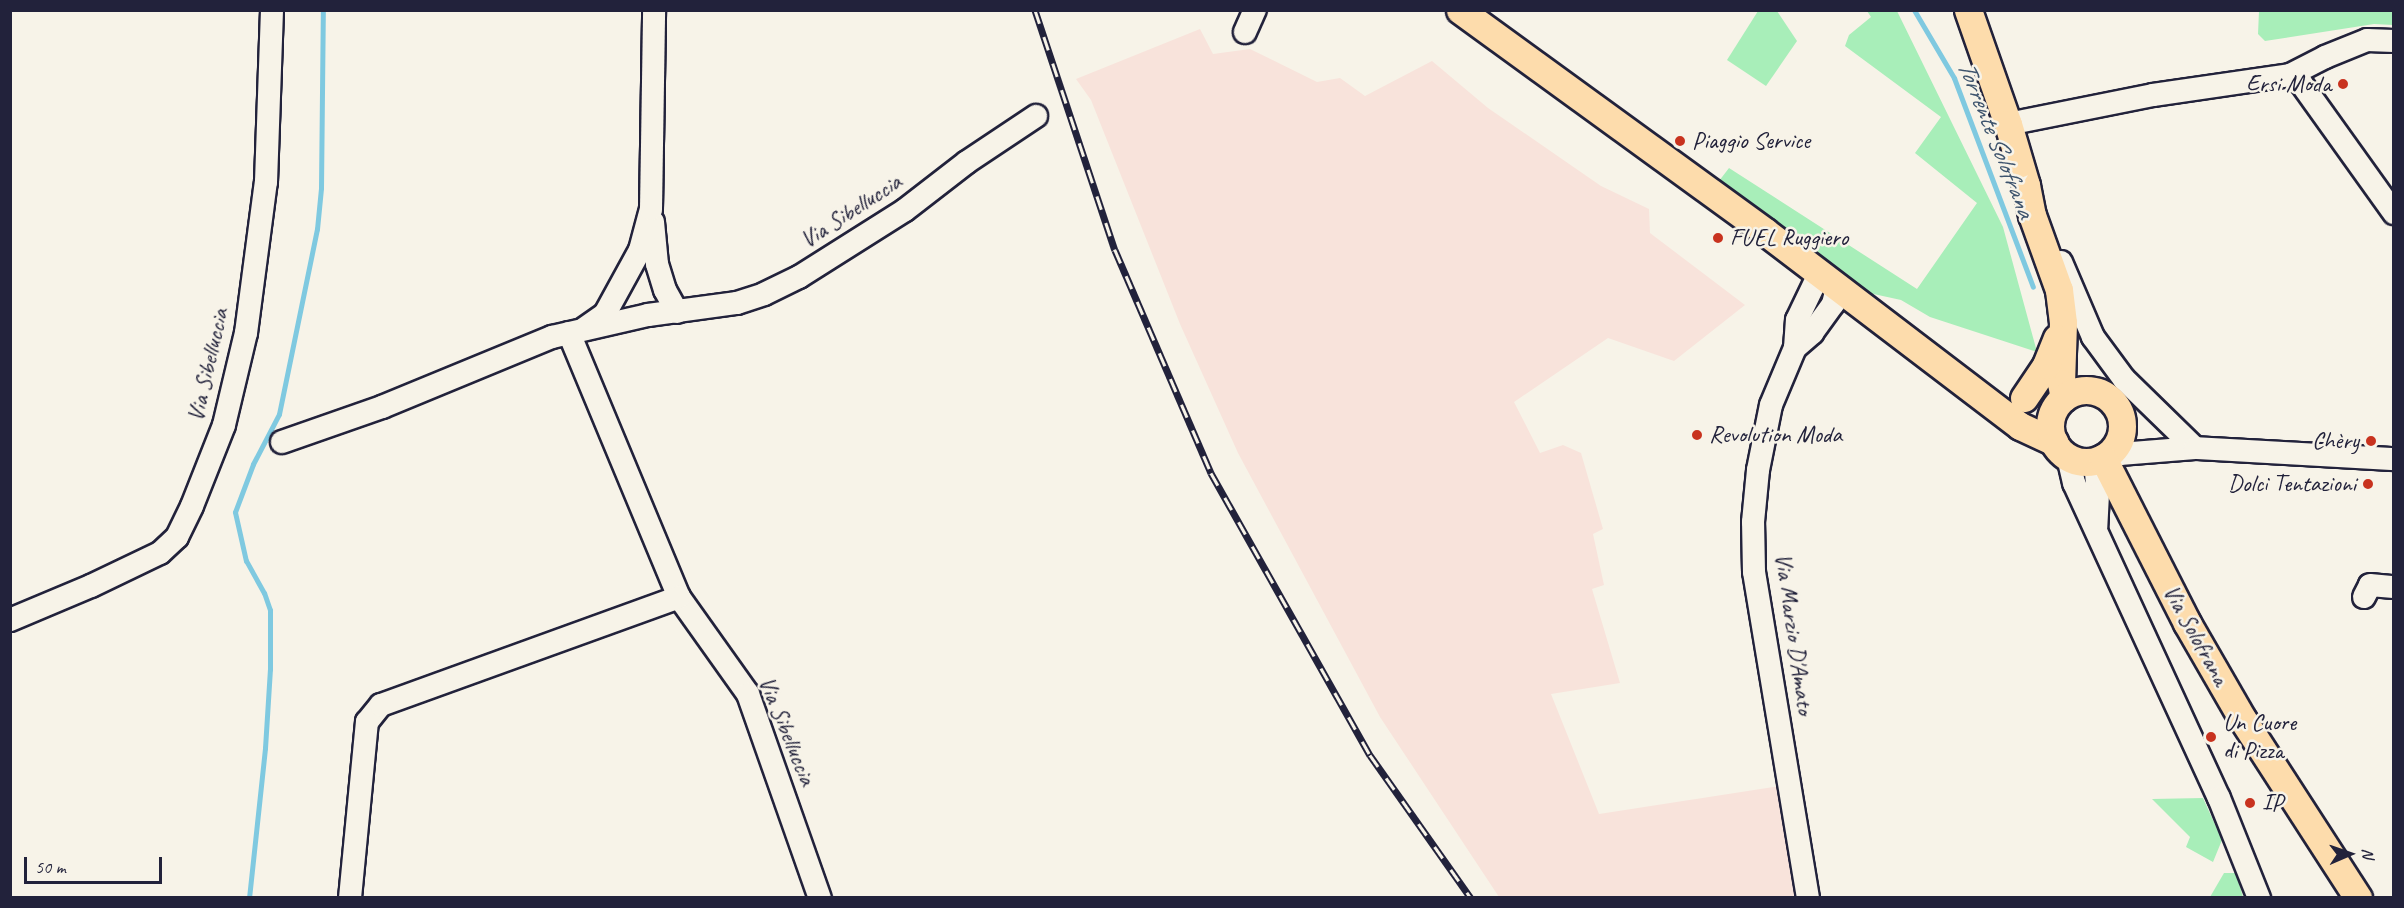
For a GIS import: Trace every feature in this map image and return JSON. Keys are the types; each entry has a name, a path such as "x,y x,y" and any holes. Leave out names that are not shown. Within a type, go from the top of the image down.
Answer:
{"main road":[{"path":"1460,10 1764,231 1828,281 2020,426 2079,462 2104,457 2122,430 2117,407 2109,399 2088,390 2062,399 1983,398"},
{"path":"1968,10 2008,124 2026,185 2032,215 2059,290 2063,323 2062,399 2051,421 2061,450"},
{"path":"2024,398 2046,366 2063,323"},
{"name":"Via Solofrana","path":"2104,457 2192,633 2244,720 2358,897"}],"street":[{"name":"Via Sibelluccia","path":"10,620 91,586 160,553 177,537 192,506 224,425 248,322 266,182 272,10"},
{"name":"Via Sibelluccia","path":"654,10 651,209 657,264 665,290 677,312"},
{"path":"1245,33 1255,10"},
{"path":"2008,124 2152,95 2290,75 2325,57 2367,40 2394,41"},
{"path":"2290,75 2301,83 2394,213"},
{"name":"Via Sibelluccia","path":"282,442 382,407 512,351 576,331 737,303 799,277 905,210 967,162 1036,116"},
{"path":"2026,185 2043,216 2093,338 2124,379 2195,448"},
{"name":"Via Sibelluccia","path":"576,331 605,314 640,250 651,209"},
{"name":"Via Marzio D'Amato","path":"1808,897 1754,572 1753,522 1758,470 1771,405 1795,348 1797,320 1828,281"},
{"name":"Via Sibelluccia","path":"576,331 680,597 748,694 820,897"},
{"path":"2096,528 2098,494 2104,457 2195,448 2394,459"},
{"path":"2061,450 2074,483 2220,798 2259,897"},
{"path":"2364,597 2370,585 2394,587"},
{"path":"350,897 367,722 376,710 389,702 437,683 680,597"}],"shaded area":[{"path":"1200,29 1213,54 1250,49 1317,82 1340,78 1365,96 1432,61 1488,108 1601,186 1649,209 1650,233 1745,305 1674,361 1608,338 1514,402 1540,453 1563,445 1581,453 1603,529 1593,534 1604,585 1592,589 1620,683 1551,694 1599,814 1780,786 1799,897 1499,897 1380,717 1238,453 1180,324 1091,100 1076,79"}],"green space":[{"path":"1758,11 1777,11 1797,41 1766,86 1727,60"},
{"path":"1867,11 1897,11 2003,227 2037,352 1930,317 1901,300 1869,293 1719,181 1729,168 1917,289 1977,203 1915,153 1941,117 1845,46 1849,35 1871,17"},
{"path":"2259,11 2393,11 2393,25 2374,24 2265,41 2258,34"},
{"path":"2203,798 2222,840 2213,862 2186,847 2190,837 2152,799"},
{"path":"2224,873 2236,873 2243,897 2210,897"}],"waterway":[{"path":"249,898 265,748 270,669 270,610 264,593 246,561 235,512 253,464 279,414 317,229 321,188 323,10"},
{"name":"Torrente Solofrana","path":"1914,10 1954,78 2033,287"}],"railway":[{"path":"1035,10 1115,250 1211,473 1370,755 1471,898"}],"place":[{"name":"Ersi Moda","path":"2343,84"},
{"name":"Piaggio Service","path":"1680,141"},
{"name":"FUEL Ruggiero","path":"1718,238"},
{"name":"Revolution Moda","path":"1697,435"},
{"name":"Chèry","path":"2371,441"},
{"name":"Dolci Tentazioni","path":"2368,484"},
{"name":"Un Cuore di Pizza","path":"2211,737"},
{"name":"IP","path":"2250,803"}]}
